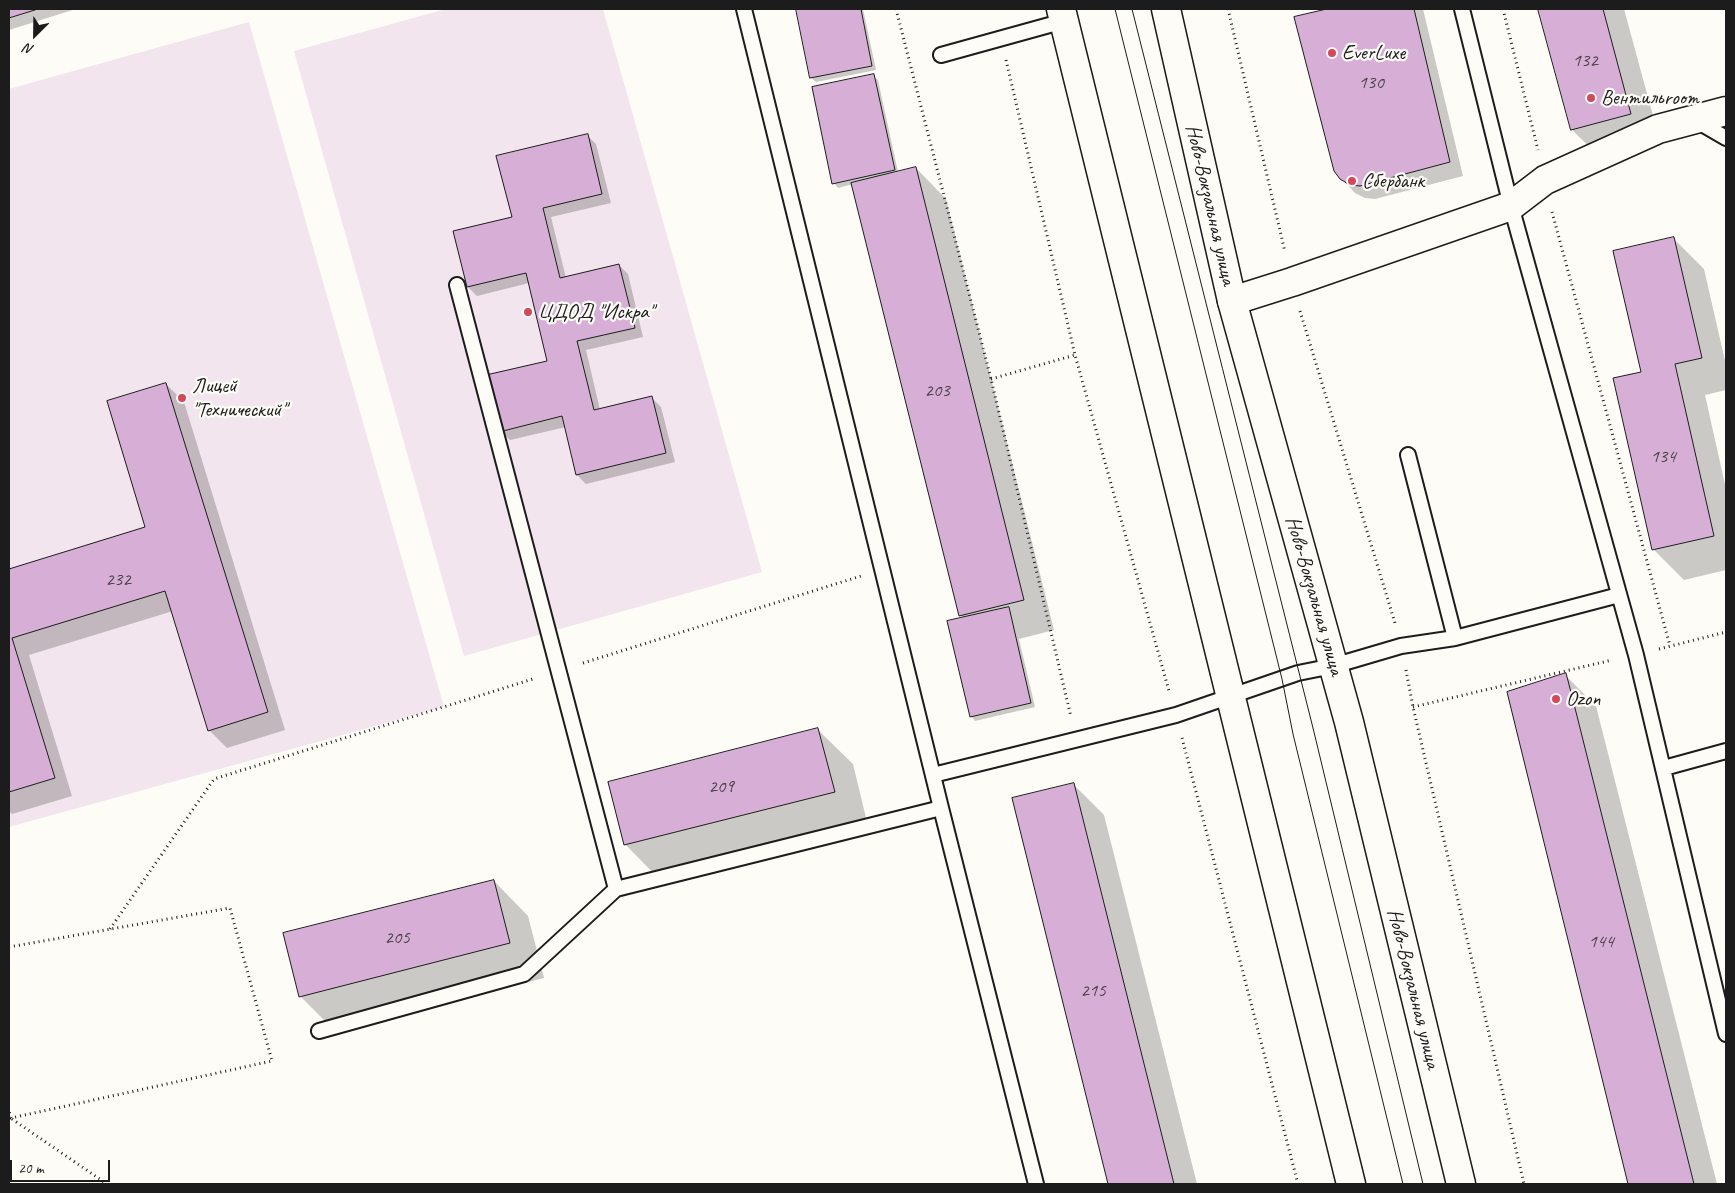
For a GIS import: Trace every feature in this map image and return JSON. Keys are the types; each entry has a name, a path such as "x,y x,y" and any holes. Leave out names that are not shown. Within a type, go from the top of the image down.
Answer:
{"main road":[{"name":"Ново-Вокзальная улица","path":"1166,9 1232,301 1351,732 1461,1184"},
{"path":"1062,15 1351,1184"},
{"path":"1232,301 1511,206 1545,180 1658,129 1726,111"}],"lane":[{"path":"744,9 941,808 1036,1184"},
{"path":"1462,9 1511,206 1636,654 1726,1034"},
{"path":"941,56 1001,39 1062,15"},
{"path":"1695,120 1726,138"},
{"path":"457,285 616,889"},
{"path":"1408,455 1455,638"},
{"path":"934,775 1176,715 1298,673 1333,666 1401,646 1455,638 1619,595"},
{"path":"1664,768 1726,751"},
{"path":"319,1031 524,974 616,889 941,808"}],"path":[{"path":"896,9 990,379 1076,740"},
{"path":"1228,9 1292,282 1401,646 1413,707 1524,1184"},
{"path":"1503,9 1547,192 1670,646"},
{"path":"1001,39 1075,355 1176,715 1298,1184"},
{"path":"990,379 1075,355"},
{"path":"110,929 214,779 883,570"},
{"path":"1413,707 1726,632"},
{"path":"9,947 230,908 272,1061 10,1119"},
{"path":"9,1111 10,1119 107,1184"}],"shaded area":[{"name":"ЦДОД \"Искра\"","path":"446,9 603,9 762,572 464,656 294,51"},
{"name":"Лицей \"Технический\"","path":"249,22 444,707 9,827 9,89"}],"building":[{"path":"9,9 38,9 9,18"},
{"path":"796,9 861,9 872,66 810,78"},
{"path":"1327,9 1414,9 1450,162 1360,186 1350,185 1340,179 1334,171 1294,17"},
{"path":"1538,9 1603,9 1631,114 1571,130"},
{"path":"874,74 895,170 832,184 812,87"},
{"path":"588,134 602,194 543,208 560,278 619,264 635,328 577,341 594,410 652,396 666,453 576,475 562,416 499,432 486,375 547,361 526,273 467,287 453,231 512,217 496,156"},
{"path":"916,167 1024,600 959,616 851,183"},
{"path":"1674,237 1702,358 1675,364 1714,536 1652,550 1613,378 1641,372 1613,251"},
{"path":"166,383 268,712 208,731 165,591 12,638 55,778 9,792 9,569 145,527 107,401"},
{"path":"1009,607 1031,703 970,717 947,621"},
{"path":"1566,673 1694,1184 1628,1184 1507,692"},
{"path":"818,728 835,792 624,845 608,782"},
{"path":"1074,783 1174,1184 1108,1184 1012,798"},
{"path":"494,880 510,943 299,997 283,933"}],"tram line":[{"path":"1115,9 1282,679 1293,734 1403,1184"},
{"path":"1132,9 1313,728 1423,1184"}],"place":[{"name":"EverLuxe","path":"1332,53"},
{"name":"Вентильroom","path":"1591,98"},
{"name":"Сбербанк","path":"1352,181"},
{"name":"ЦДОД \"Искра\"","path":"528,312"},
{"name":"Лицей \"Технический\"","path":"182,398"},
{"name":"Ozon","path":"1556,699"}]}
